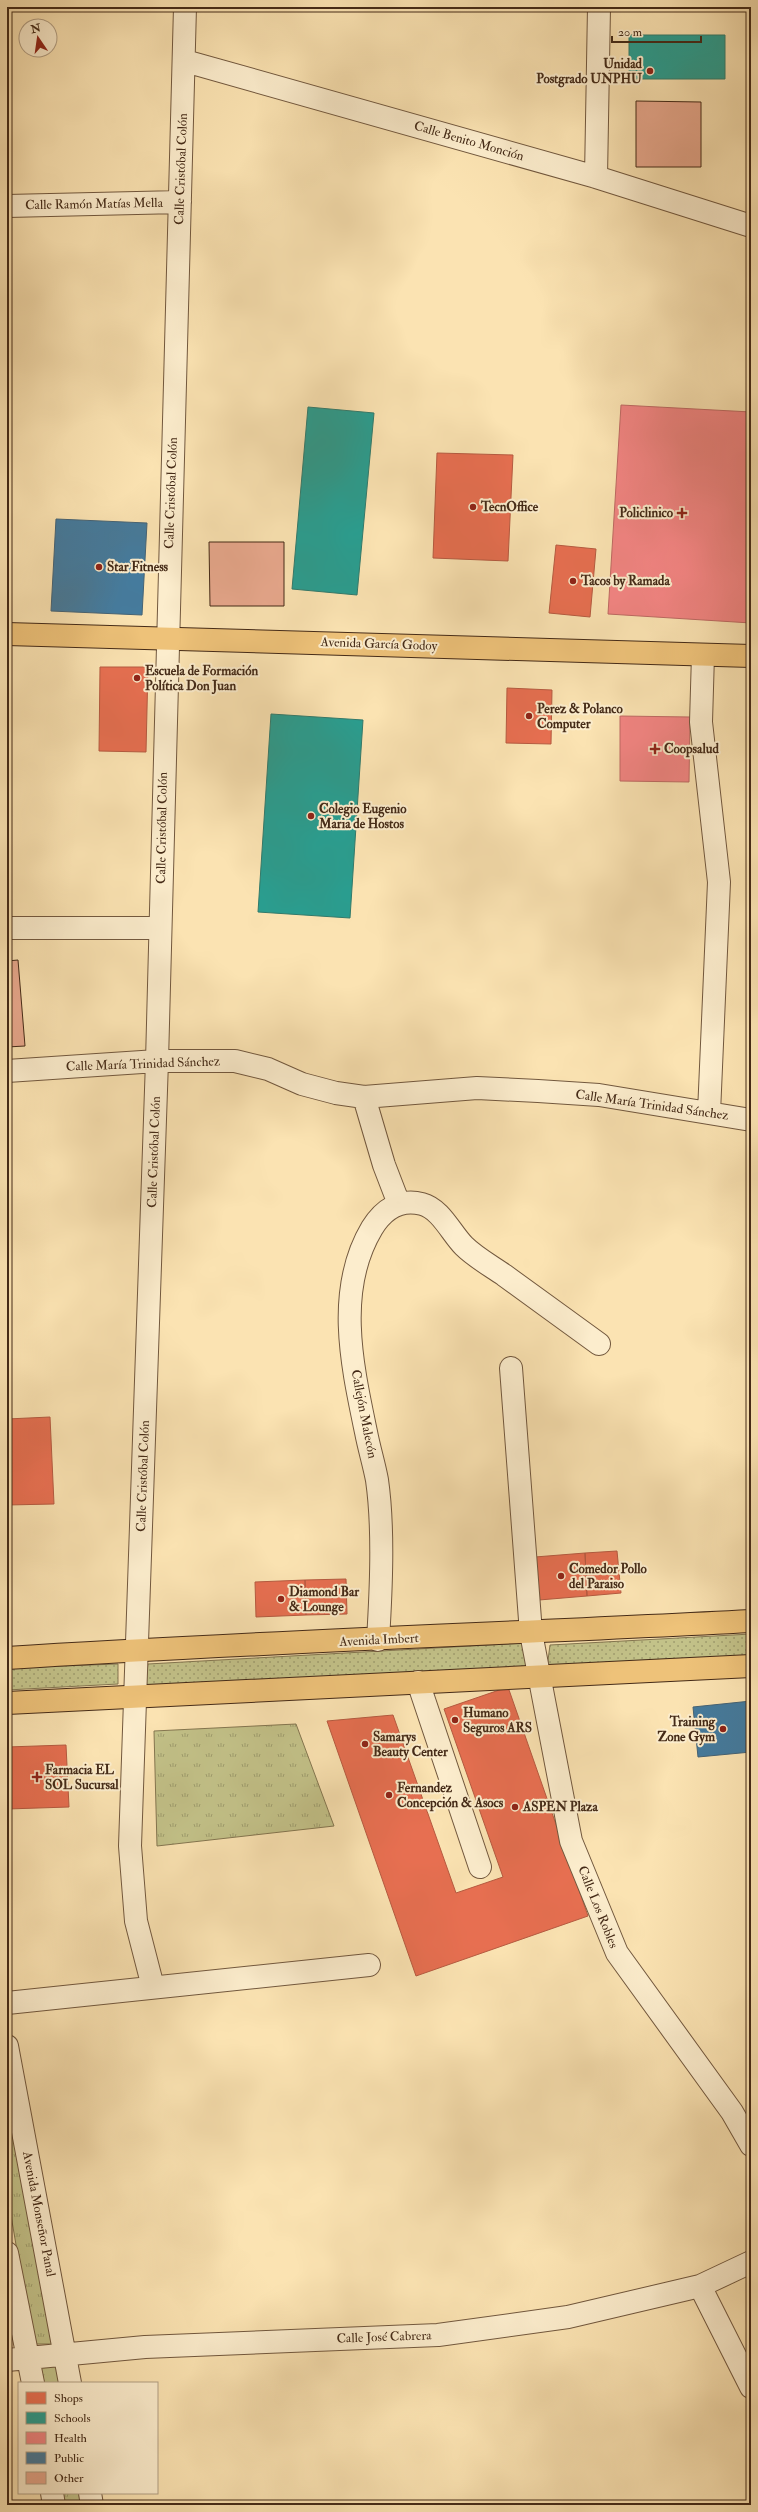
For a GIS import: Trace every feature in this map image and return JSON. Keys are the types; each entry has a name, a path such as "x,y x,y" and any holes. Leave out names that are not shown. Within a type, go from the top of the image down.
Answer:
{"main road":[{"name":"Avenida García Godoy","path":"7,634 751,656"},
{"name":"Avenida Imbert","path":"7,1658 137,1650 531,1633 751,1621"},
{"path":"7,1703 751,1666"}],"street":[{"name":"Calle Cristóbal Colón","path":"153,1987 136,1921 130,1846 157,1061 166,638 185,61 185,7"},
{"path":"596,177 599,7"},
{"name":"Calle Benito Monción","path":"185,61 596,177 751,226"},
{"name":"Calle Ramón Matías Mella","path":"7,206 180,202"},
{"path":"703,655 701,722 710,819 719,882 708,1113"},
{"path":"7,928 160,928"},
{"name":"Calle María Trinidad Sánchez","path":"7,1071 157,1061 234,1060 268,1069 302,1084 336,1093 364,1097 477,1088 599,1095 751,1120"},
{"path":"364,1097 384,1165 399,1204"},
{"name":"Callejón Malecón","path":"378,1640 380,1523 377,1480 356,1373 349,1308 354,1274 365,1240 377,1219 387,1209 399,1204 418,1203 436,1211 464,1247 599,1344"},
{"name":"Calle Los Robles","path":"511,1368 531,1633 538,1676 571,1841 617,1953 732,2112 751,2144"},
{"path":"418,1682 480,1867"},
{"path":"7,2003 369,1965"},
{"name":"Avenida Monseñor Panal","path":"7,2046 70,2382"},
{"path":"7,2253 33,2382"},
{"name":"Calle José Cabrera","path":"7,2360 145,2347 438,2335 568,2317 700,2286 751,2262"},
{"path":"700,2286 751,2387"},
{"path":"52,2494 54,2505"},
{"path":"90,2494 92,2505"}],"green space":[{"path":"751,1634 751,1658 547,1668 550,1645"},
{"path":"525,1643 526,1670 145,1687 148,1664"},
{"path":"118,1664 118,1684 7,1690 7,1668"},
{"path":"296,1724 334,1826 157,1846 154,1731"},
{"path":"7,2080 58,2344 33,2344 7,2192"},
{"path":"37,2365 62,2365 65,2382 40,2382"},
{"path":"60,2494 85,2494 87,2505 62,2505"}],"building: Shops":[{"name":"TecnOffice","path":"437,453 513,455 508,561 433,558"},
{"name":"Tacos by Ramada","path":"556,545 596,549 590,617 549,613"},
{"path":"100,667 148,667 146,752 99,751"},
{"name":"Perez & Polanco Computer","path":"507,688 552,690 551,744 506,743"},
{"path":"8,860 8,899 7,899"},
{"path":"50,1417 54,1504 7,1505 7,1419"},
{"path":"617,1551 621,1593 587,1596 585,1553"},
{"name":"Comedor Pollo del Paraiso","path":"585,1553 587,1596 539,1600 535,1557"},
{"path":"7,1569 9,1569 10,1623 7,1623"},
{"path":"346,1579 347,1614 306,1615 305,1580"},
{"name":"Diamond Bar & Lounge","path":"305,1580 306,1615 256,1617 255,1582"},
{"name":"ASPEN Plaza","path":"508,1687 588,1916 416,1976 327,1721 393,1715 456,1893 503,1877 444,1709"},
{"name":"Farmacia EL SOL Sucursal","path":"66,1745 69,1807 7,1809 7,1747"}],"building: Schools":[{"path":"629,35 725,35 725,79 629,79"},
{"path":"308,407 374,413 357,595 292,589"},
{"name":"Colegio Eugenio Maria de Hostos","path":"271,714 363,720 350,918 258,912"}],"building: Health":[{"name":"Policlinico","path":"621,405 751,412 751,623 608,614"},
{"name":"Coopsalud","path":"620,716 690,717 689,782 620,781"}],"building: Public":[{"name":"Star Fitness","path":"56,519 147,523 142,615 51,611"},
{"name":"Training Zone Gym","path":"751,1701 751,1752 698,1757 693,1707"}],"building: Other":[{"path":"636,101 701,102 701,167 636,167"},
{"path":"209,542 284,542 284,606 210,606"},
{"path":"18,960 25,1046 7,1047 7,961"}],"place":[{"name":"Unidad Postgrado UNPHU","path":"650,71"},
{"name":"TecnOffice","path":"473,507"},
{"name":"Policlinico","path":"682,513"},
{"name":"Star Fitness","path":"99,567"},
{"name":"Tacos by Ramada","path":"573,581"},
{"name":"Escuela de Formación Política Don Juan","path":"137,678"},
{"name":"Perez & Polanco Computer","path":"529,716"},
{"name":"Coopsalud","path":"655,749"},
{"name":"Colegio Eugenio Maria de Hostos","path":"311,816"},
{"name":"Comedor Pollo del Paraiso","path":"561,1576"},
{"name":"Diamond Bar & Lounge","path":"281,1599"},
{"name":"Humano Seguros ARS","path":"455,1720"},
{"name":"Training Zone Gym","path":"723,1729"},
{"name":"Samarys Beauty Center","path":"365,1744"},
{"name":"Farmacia EL SOL Sucursal","path":"37,1777"},
{"name":"Fernandez Concepción & Asocs","path":"389,1795"},
{"name":"ASPEN Plaza","path":"515,1807"}]}
